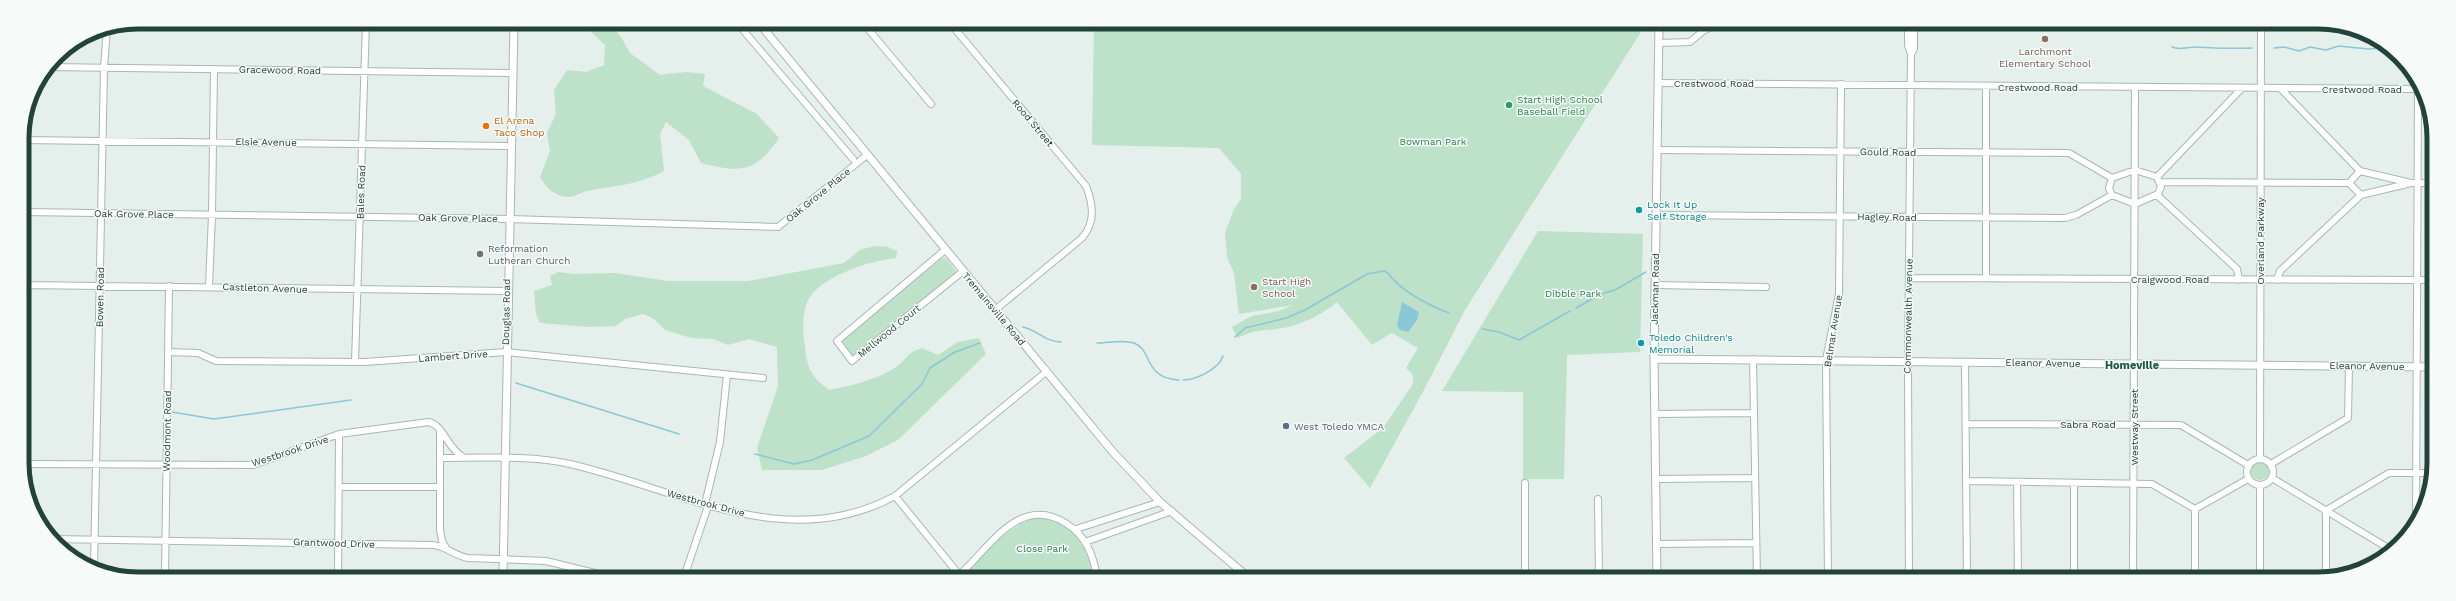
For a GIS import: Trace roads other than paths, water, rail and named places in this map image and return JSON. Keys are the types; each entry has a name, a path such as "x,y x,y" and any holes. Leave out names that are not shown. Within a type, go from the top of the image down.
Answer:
{"street":[{"name":"Bales Road","path":"355,362 359,291 366,29"},
{"name":"Douglas Road","path":"503,572 507,291 514,29"},
{"path":"742,29 853,159"},
{"name":"Tremainsville Road","path":"767,29 962,272 1112,451 1160,502 1240,572"},
{"path":"868,29 931,104"},
{"name":"Rood Street","path":"955,29 1086,186 1092,211 1088,231 1068,251 995,310"},
{"name":"Jackman Road","path":"1657,572 1654,359 1659,29"},
{"path":"1659,43 1690,42 1707,29"},
{"name":"Commonwealth Avenue","path":"1908,29 1908,45 1911,54 1908,360 1909,572"},
{"name":"Commonwealth Avenue","path":"1911,54 1914,50 1914,29"},
{"name":"Overland Parkway","path":"2260,458 2261,29"},
{"name":"Bowen Road","path":"94,563 104,68 107,34"},
{"name":"Gracewood Road","path":"55,67 512,73"},
{"path":"209,286 214,141 214,69"},
{"name":"Crestwood Road","path":"1658,83 2415,89"},
{"name":"Belmar Avenue","path":"1828,572 1826,360 1839,294 1841,84"},
{"path":"1986,86 1986,278"},
{"name":"Westway Street","path":"2133,572 2135,87"},
{"path":"2158,179 2242,88"},
{"path":"2280,88 2360,171 2410,183 2427,183"},
{"path":"2416,510 2418,95"},
{"name":"Elsie Avenue","path":"29,140 214,141 510,146"},
{"name":"Gould Road","path":"1657,150 2069,153 2112,178"},
{"name":"Oak Grove Place","path":"29,212 361,216 778,227 867,155"},
{"path":"2158,179 2160,191 2156,195 2135,204 2112,195 2110,182 2112,178 2135,170 2158,179 2350,183 2360,195"},
{"path":"2350,183 2360,171"},
{"path":"2277,280 2280,270 2360,195 2410,183"},
{"name":"Hagley Road","path":"1656,215 2068,218 2112,195"},
{"path":"2156,195 2237,269 2239,280"},
{"name":"Mellwood Court","path":"945,250 837,341 852,361 962,272"},
{"name":"Craigwood Road","path":"1909,278 2427,280"},
{"name":"Castleton Avenue","path":"29,285 209,286 359,291 507,291"},
{"name":"Woodmont Road","path":"165,572 169,286"},
{"path":"1655,286 1766,286"},
{"name":"Lambert Drive","path":"168,352 198,353 216,361 355,362 506,352 763,378"},
{"name":"Eleanor Avenue","path":"1654,359 1908,360 2134,364 2427,366"},
{"path":"1753,359 1757,572"},
{"path":"1965,362 1967,572"},
{"path":"2271,464 2348,418 2349,366"},
{"name":"Westbrook Drive","path":"440,458 504,459 570,463 706,505 766,517 817,520 848,516 895,496 1046,372"},
{"path":"686,572 706,505 720,442 727,375"},
{"path":"1655,414 1754,413"},
{"name":"Westbrook Drive","path":"29,464 253,466 339,434 429,422 437,425 440,430"},
{"name":"Sabra Road","path":"1966,424 2181,425 2248,465"},
{"path":"440,430 440,533 446,548"},
{"path":"440,430 452,448 465,458"},
{"path":"338,572 340,487 339,434"},
{"path":"2260,458 2271,464 2273,471 2272,478 2260,485 2253,484 2248,478 2246,472 2248,465 2260,458"},
{"path":"2326,511 2389,473 2427,473"},
{"path":"1656,480 1755,478"},
{"path":"2195,509 2248,478"},
{"path":"2272,478 2387,547"},
{"path":"1966,481 2134,483 2156,485 2195,509"},
{"path":"2017,482 2018,572"},
{"path":"1525,483 1525,572"},
{"path":"2074,483 2074,572"},
{"path":"2260,485 2260,572"},
{"path":"340,487 439,487"},
{"path":"895,496 955,572"},
{"path":"1598,498 1599,572"},
{"path":"1076,530 1160,502"},
{"path":"2195,509 2195,572"},
{"path":"1085,542 1172,511"},
{"path":"2326,511 2326,572"},
{"path":"964,572 1011,524 1028,515 1051,516 1076,530 1085,542 1092,556 1096,572"},
{"name":"Grantwood Drive","path":"60,539 286,541 339,545 433,545 446,548 464,558 546,561 594,572"},
{"path":"1657,544 1756,543"}],"water":[{"path":"1402,302 1419,312 1417,320 1408,332 1400,330 1397,326"}],"waterway":[{"path":"2274,48 2284,47 2299,51 2310,47 2326,50 2339,46 2368,49 2380,48"},
{"path":"2172,47 2178,49 2194,47 2252,48"},
{"path":"1235,337 1245,328 1286,318 1305,310 1367,274 1384,271 1416,297 1449,313"},
{"path":"1576,308 1601,294 1615,290 1646,272"},
{"path":"1483,329 1499,332 1519,340 1570,311"},
{"path":"1023,327 1051,340 1061,342"},
{"path":"1097,343 1120,341 1134,343 1144,351 1150,363 1159,374 1168,378 1179,380"},
{"path":"755,454 794,464 812,460 869,436 922,384 930,368 955,352 980,343"},
{"path":"1183,380 1188,380 1206,373 1217,365 1223,356"},
{"path":"516,383 679,434"},
{"path":"172,412 214,419 351,400"}],"place":[{"name":"Larchmont Elementary School","path":"2045,39"},
{"name":"Start High School Baseball Field","path":"1509,105"},
{"name":"El Arena Taco Shop","path":"486,126"},
{"name":"Lock It Up Self Storage","path":"1639,210"},
{"name":"Reformation Lutheran Church","path":"480,254"},
{"name":"Start High School","path":"1254,287"},
{"name":"Toledo Children's Memorial","path":"1641,343"},
{"name":"West Toledo YMCA","path":"1286,426"}],"district":[{"name":"Homeville","path":"2132,365"}],"park label":[{"name":"Bowman Park","path":"1433,141"},
{"name":"Dibble Park","path":"1573,293"},
{"name":"Close Park","path":"1042,548"}]}
